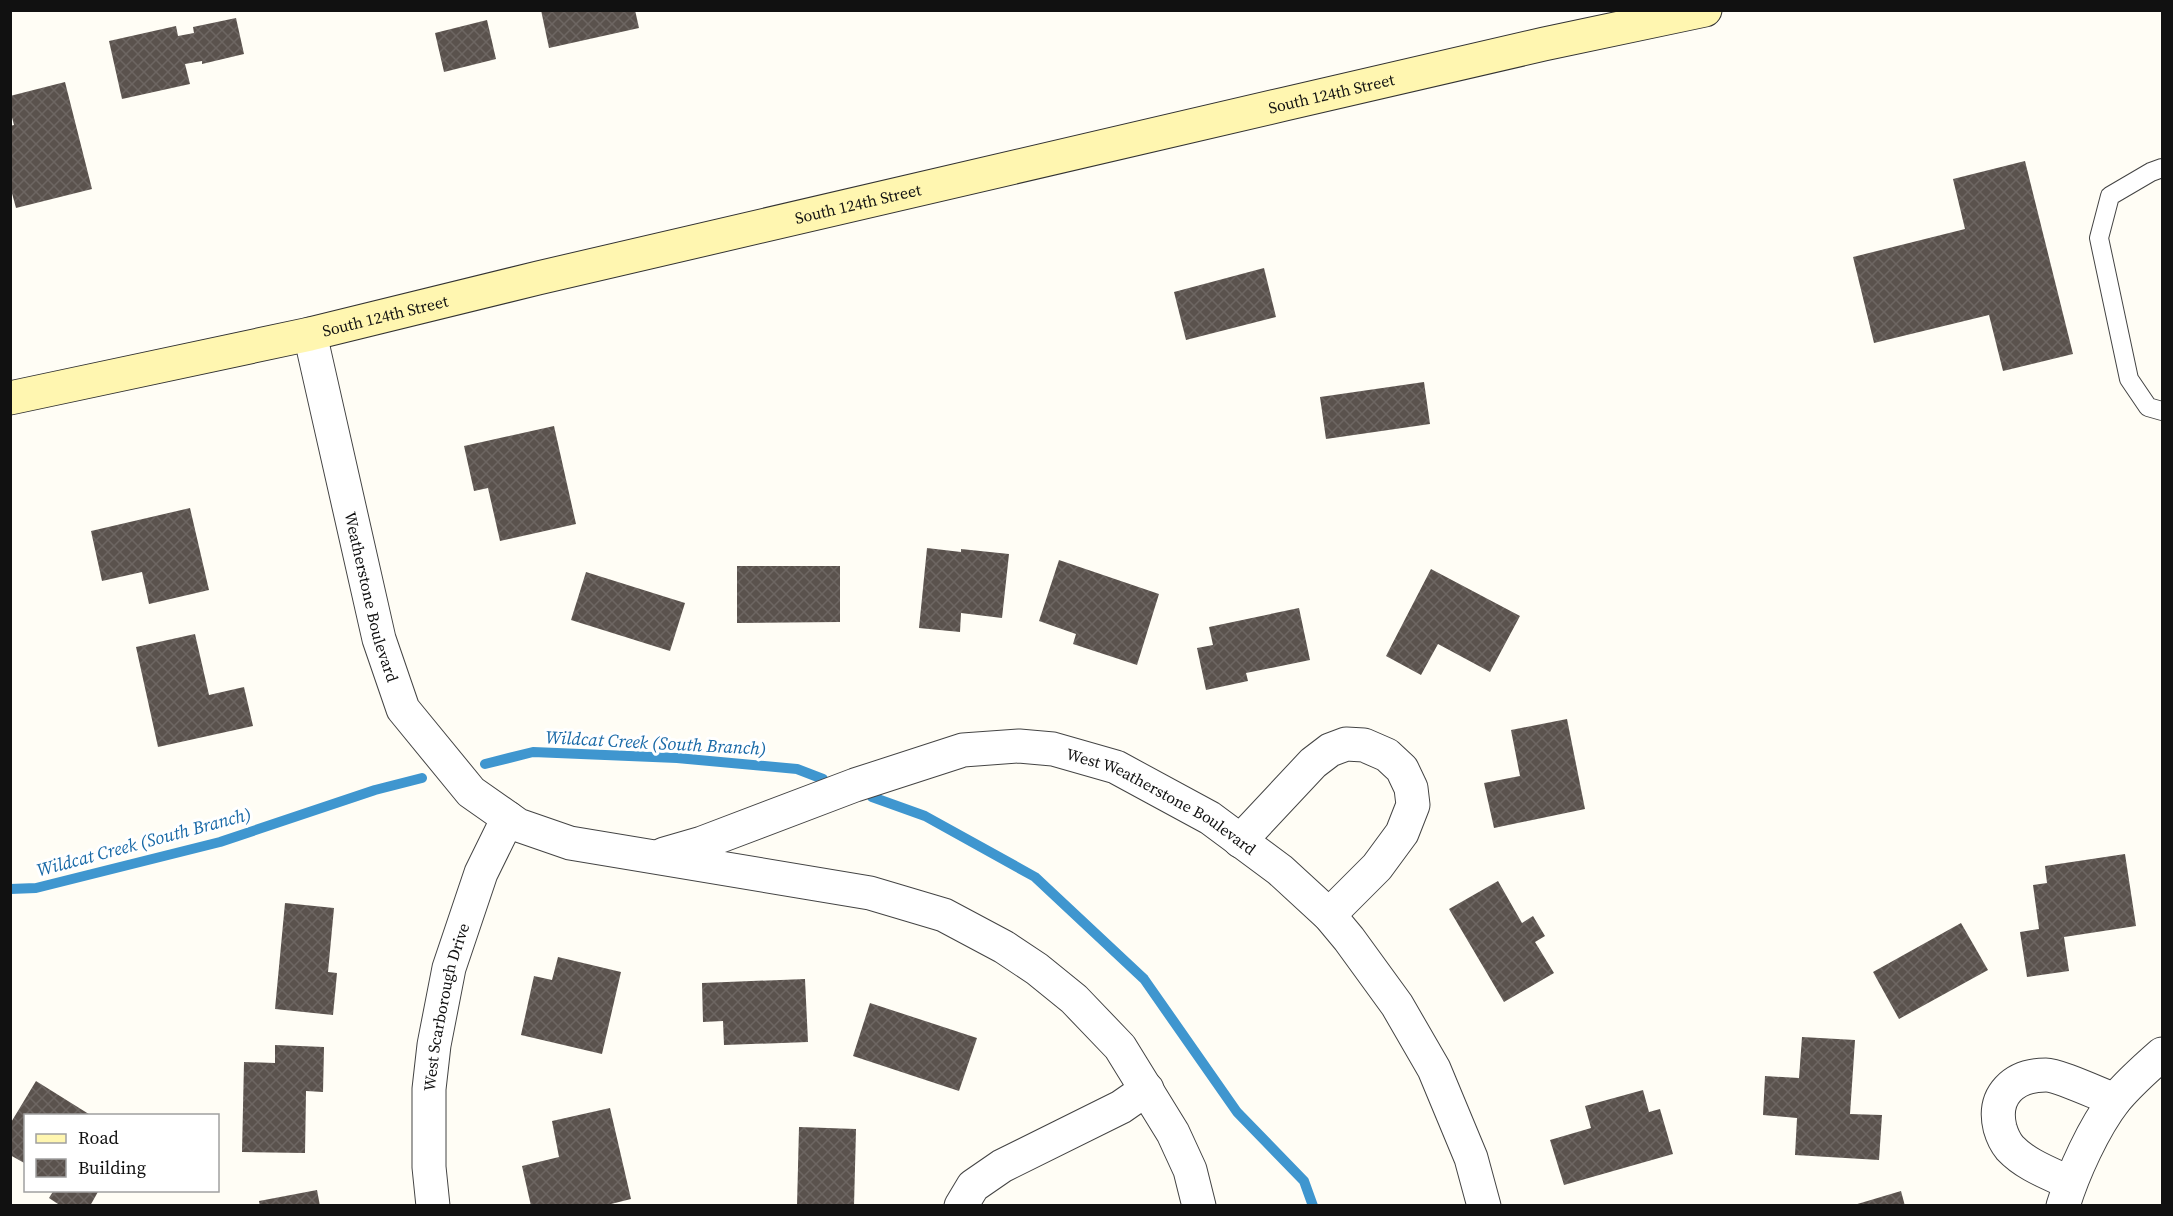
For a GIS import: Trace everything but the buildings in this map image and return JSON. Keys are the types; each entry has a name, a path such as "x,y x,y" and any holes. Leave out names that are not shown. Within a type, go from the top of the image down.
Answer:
{"street":[{"name":"South 124th Street","path":"10,398 310,334 538,278 1544,44 1705,10"},
{"name":"Weatherstone Boulevard","path":"310,334 379,639 403,709 471,792 508,818"},
{"path":"1240,841 1313,763 1330,750 1347,744 1364,745 1387,755 1401,769 1411,788 1413,805 1402,833 1377,867 1329,915"},
{"name":"West Weatherstone Boulevard","path":"656,856 702,843 855,785 963,750 1019,746 1053,749 1116,767 1210,818 1280,870 1329,915 1397,1005 1434,1069 1471,1158 1484,1206"},
{"name":"West Weatherstone Boulevard","path":"508,818 518,825 570,843 870,893 944,915 1004,947 1037,969 1074,999 1120,1047 1173,1133 1190,1170 1199,1206"},
{"name":"West Scarborough Drive","path":"433,1206 429,1167 429,1089 442,1001 449,968 481,873 508,818"},
{"path":"2115,1100 2049,1075 2029,1076 2011,1085 2000,1099 1998,1118 2002,1137 2010,1147 2067,1194 2097,1128 2115,1100 2141,1072 2163,1054"},
{"path":"961,1206 973,1186 1002,1166 1121,1107 1147,1089"}],"lane":[{"path":"2163,168 2151,171 2110,196 2099,238 2128,379 2148,407 2163,411"}],"waterway":[{"name":"Wildcat Creek (South Branch)","path":"485,764 533,752 677,758 797,769 823,779"},
{"name":"Wildcat Creek (South Branch)","path":"10,889 36,888 220,842 375,790 422,778"},
{"name":"Wildcat Creek (South Branch)","path":"872,797 925,816 1035,877 1144,979 1237,1112 1304,1181 1313,1206"}]}
